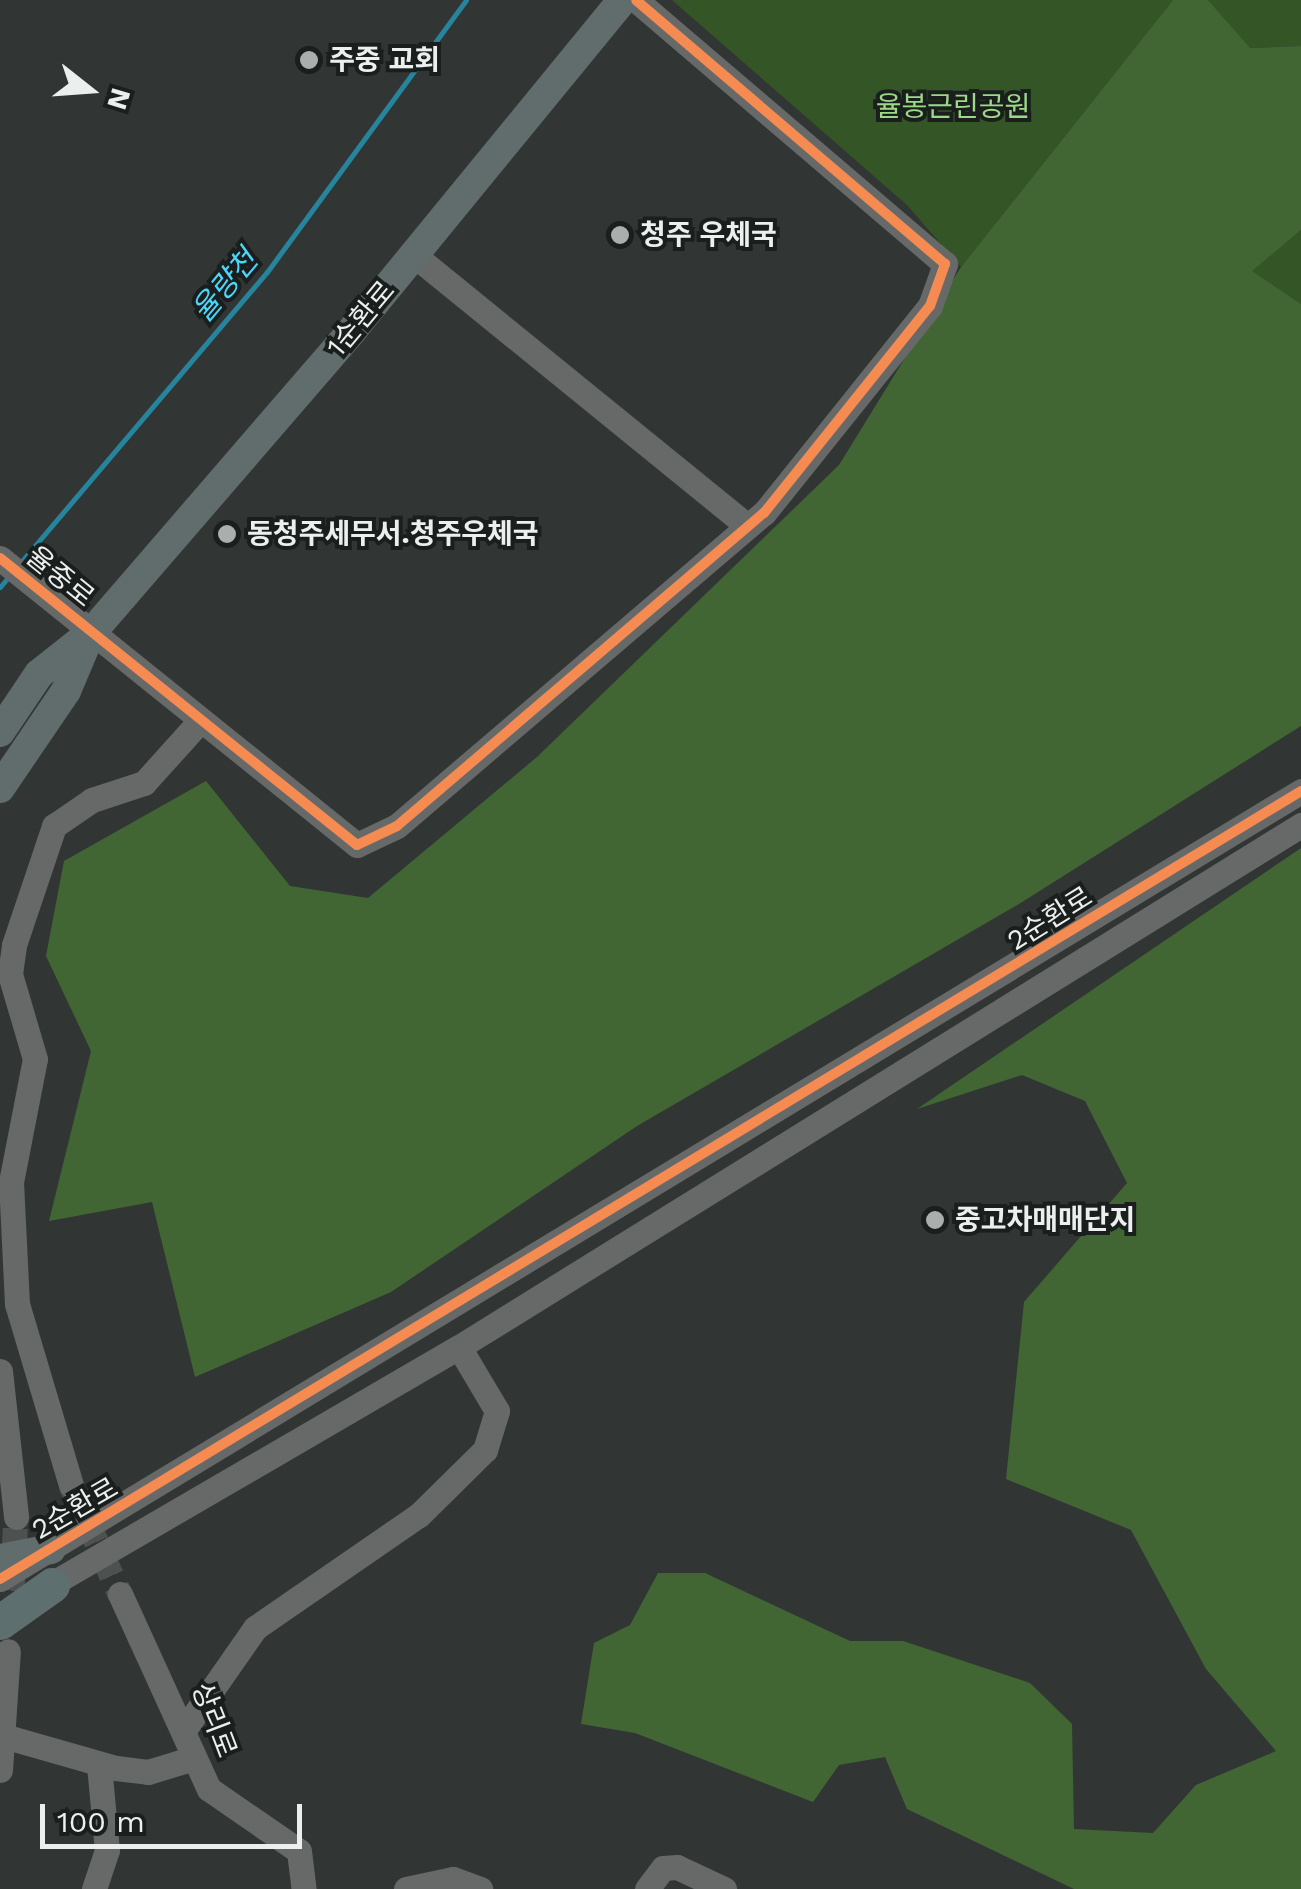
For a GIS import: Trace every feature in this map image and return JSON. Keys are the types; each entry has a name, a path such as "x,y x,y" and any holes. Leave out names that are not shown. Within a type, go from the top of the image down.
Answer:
{"highway":[{"path":"4,1636 52,1586"}],"main road":[{"name":"1순환로","path":"0,732 38,674 92,632 414,255 622,0"},
{"name":"1순환로","path":"0,788 66,691 92,632"},
{"path":"0,1559 51,1549"}],"street":[{"name":"율중로","path":"0,558 346,842 375,842 748,526 930,306 945,264 636,0"},
{"path":"414,255 748,526"},
{"path":"71,1485 8,1313 11,1182 35,1059 10,974 37,864 68,812 144,783 198,722"},
{"name":"2순환로","path":"0,1579 1301,791"},
{"name":"2순환로","path":"0,1610 52,1586 459,1347 1301,825"},
{"path":"186,1726 255,1628 419,1515 485,1450 497,1411 459,1347"},
{"path":"0,1371 16,1517"},
{"name":"상리로","path":"120,1594 186,1726 194,1758 224,1805 300,1852 304,1889"},
{"path":"0,1770 7,1737 4,1636"},
{"path":"7,1737 99,1766 148,1772 194,1758"},
{"path":"94,1889 106,1850 99,1766"},
{"path":"647,1889 664,1868 677,1868 724,1889"},
{"path":"406,1889 453,1879 480,1889"}],"green space":[{"name":"율봉근린공원","path":"672,0 1173,0 961,267 907,205"},
{"path":"1173,0 1208,0 1250,48 1301,46 1301,230 1252,271 1301,304 1301,726 1019,904 637,1126 391,1292 195,1377 152,1202 49,1221 91,1051 46,956 64,861 206,781 290,886 368,898 537,757 839,465 961,267"},
{"path":"1208,0 1301,0 1301,46 1249,48"},
{"path":"1301,230 1301,304 1251,271"},
{"path":"1301,848 1301,1889 1074,1889 907,1809 885,1757 839,1765 813,1802 635,1733 581,1724 594,1643 630,1625 658,1573 705,1573 850,1641 903,1641 1030,1683 1072,1724 1074,1829 1153,1833 1196,1785 1276,1751 1206,1669 1131,1530 1006,1479 1024,1302 1127,1183 1085,1101 1022,1075 917,1109"}],"waterway":[{"name":"율량천","path":"21,562 267,272 466,0"},
{"name":"율량천","path":"0,587 11,574"}],"tunnel":[{"path":"71,1485 120,1594"},
{"path":"10,1627 16,1517"}],"cycle path":[{"path":"0,558 357,845 397,826 764,513 930,306 945,264 636,0"},
{"path":"0,1579 1301,791"}],"place":[{"name":"주중 교회","path":"309,60"},
{"name":"청주 우체국","path":"620,235"},
{"name":"동청주세무서.청주우체국","path":"227,534"},
{"name":"중고차매매단지","path":"935,1220"}]}
